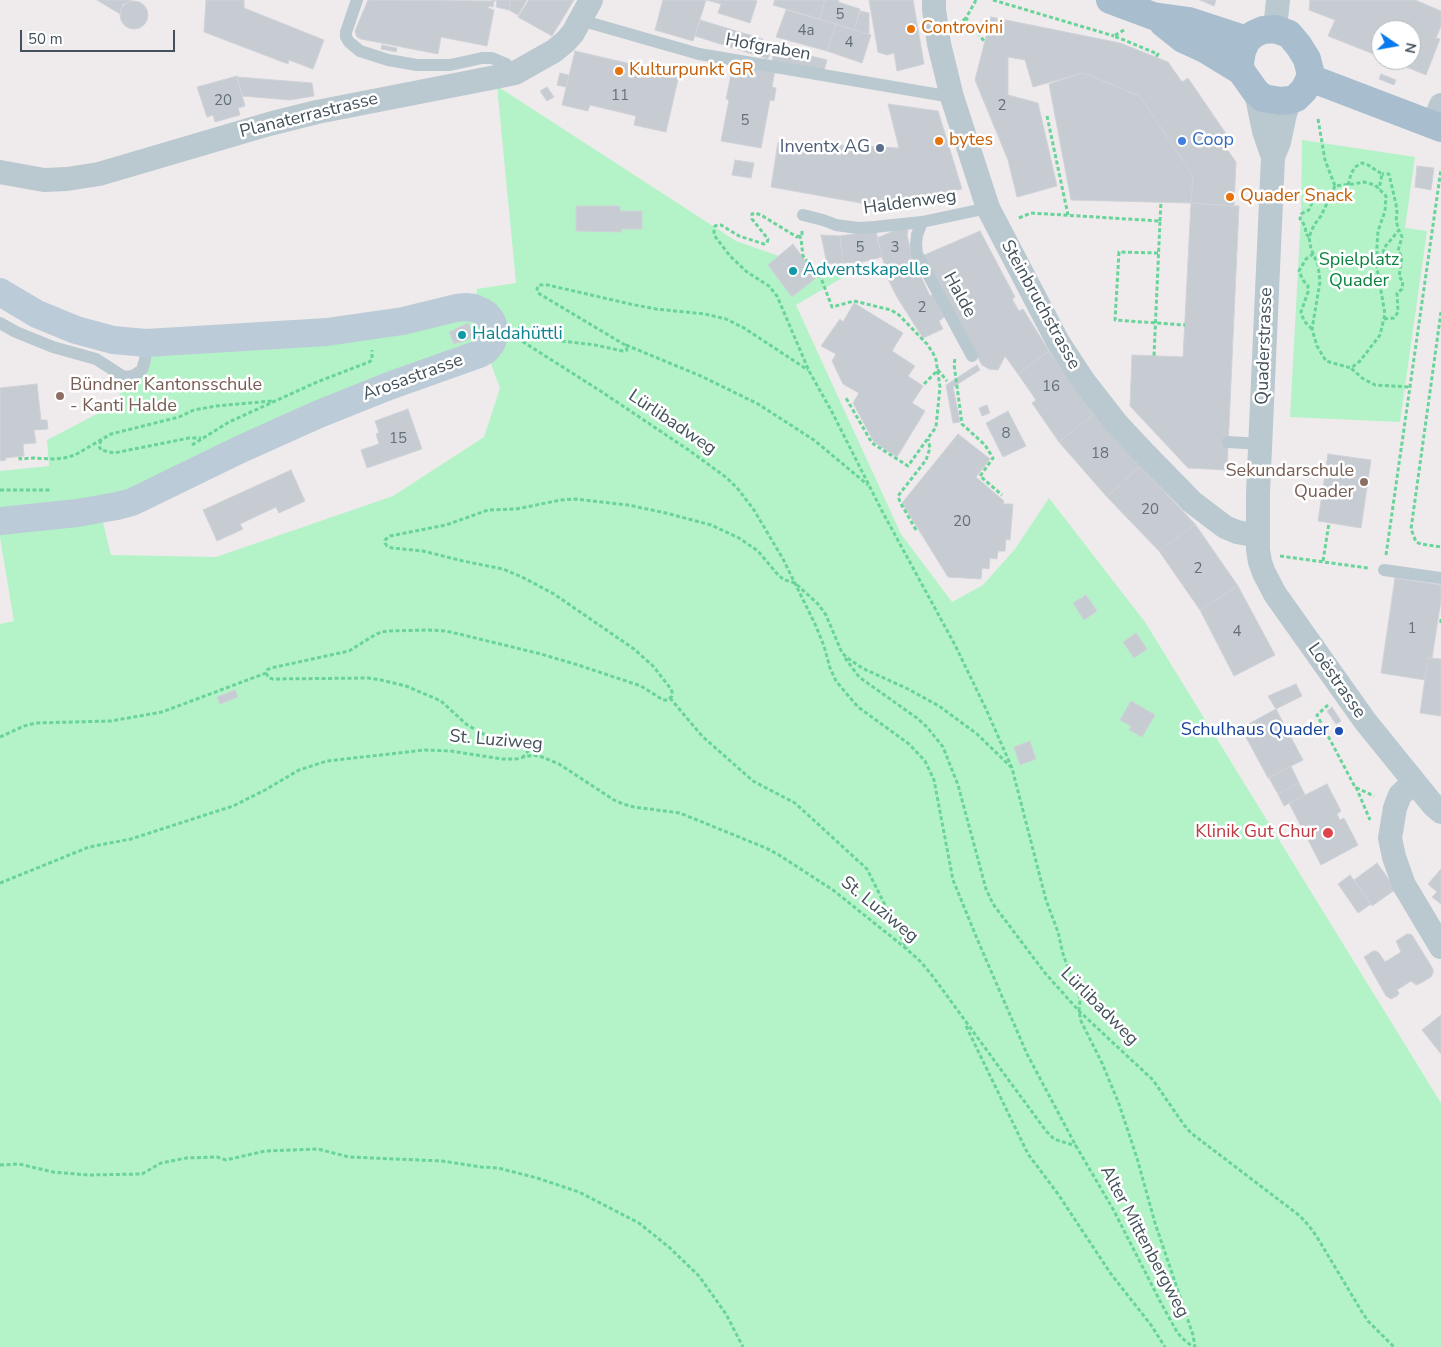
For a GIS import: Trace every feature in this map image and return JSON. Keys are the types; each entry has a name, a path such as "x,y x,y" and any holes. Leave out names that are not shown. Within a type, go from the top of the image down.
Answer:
{"main road":[{"path":"1110,0 1154,16 1189,22 1248,40"},
{"path":"1154,16 1183,38 1206,49 1248,81 1264,98 1273,100 1296,98 1304,90 1310,78 1307,58 1289,34 1276,30 1263,30 1254,34 1242,51 1240,63 1248,81"},
{"path":"1310,78 1438,119"},
{"path":"0,292 37,314 76,330 114,340 146,343 327,332 403,321 466,307 481,310 498,328"},
{"name":"Arosastrasse","path":"0,521 92,511 132,502 303,420 480,354 491,344 498,328"}],"street":[{"name":"Steinbruchstrasse","path":"934,0 939,44 952,97 988,208 1058,342 1085,383 1117,424 1192,502 1225,527 1237,532 1258,536"},
{"path":"1276,30 1278,0"},
{"name":"Planaterrastrasse","path":"0,172 44,180 67,179 99,174 268,124 363,102 515,72 554,51 565,42 573,33 586,10"},
{"name":"Quaderstrasse","path":"1248,81 1273,157"},
{"name":"Quaderstrasse","path":"1258,536 1273,157 1290,100"},
{"name":"Loëstrasse","path":"1258,536 1260,562 1275,594 1365,721 1441,812"},
{"path":"1414,782 1400,795 1395,808 1390,838 1394,857 1404,885 1441,947"}],"lane":[{"path":"357,0 346,37 349,42 360,50 393,62 417,65 450,64 492,58 506,64 515,72"},
{"name":"Hofgraben","path":"586,10 699,54 952,97"},
{"name":"Haldenweg","path":"803,215 836,225 858,228 922,222 988,208"},
{"name":"Halde","path":"922,222 917,235 917,254 972,356"},
{"path":"0,323 16,332 53,347 96,359 124,377 133,376 142,370 145,360 146,343"},
{"path":"1228,442 1261,444"},
{"path":"1384,570 1441,578"}],"path":[{"path":"976,0 966,18 984,41"},
{"path":"993,0 1114,36 1158,54 1156,57"},
{"path":"1114,36 1125,30"},
{"path":"1047,116 1068,216"},
{"path":"1309,237 1335,186 1325,160 1318,120"},
{"path":"1348,185 1355,167 1362,163 1368,164 1382,174 1389,174 1396,204 1396,221 1402,237 1398,251 1402,257 1399,277 1403,281 1402,289 1397,293 1398,312 1394,318 1384,319"},
{"path":"1279,556 1384,570 1441,169"},
{"path":"1379,189 1382,174"},
{"path":"1335,186 1364,182 1375,185 1386,196 1385,211 1378,231 1377,256 1377,268 1385,314 1384,319 1380,336 1360,361 1351,368"},
{"path":"1312,330 1320,282 1318,264 1313,254 1309,237 1300,219 1301,214 1309,210 1316,199 1332,192"},
{"path":"1154,356 1160,202"},
{"path":"803,215 796,218 796,223 802,231 802,234 797,237 755,213 752,214 752,219 768,239 764,244 739,236 721,225 715,226 714,235 730,256 747,272 769,286 777,296 809,371 955,645 1012,768 1046,900 1058,932 1063,954 1071,976 1078,988 1081,1021 1102,1063 1119,1104 1137,1158 1155,1223 1193,1335 1194,1347"},
{"path":"1018,218 1030,213 1160,221"},
{"path":"1377,256 1383,254 1384,248 1399,230"},
{"path":"798,235 803,256 821,278 832,307 854,301 891,310 899,315 927,344 933,353 940,387 936,427 908,466 872,443 846,398"},
{"path":"1158,254 1118,252 1115,320 1184,325"},
{"path":"1313,254 1306,259 1299,271 1308,286 1308,292 1301,312 1304,321 1312,330 1317,346 1326,361 1351,368 1362,378 1374,384 1409,387"},
{"path":"809,371 739,325 716,316 638,306 548,285 538,286 537,292 542,296 625,345 703,376 758,404 814,440 870,487"},
{"path":"1441,312 1412,529 1416,542 1441,548"},
{"path":"498,328 520,328 562,341 622,351 627,350 625,345"},
{"name":"Lürlibadweg","path":"498,328 602,392 690,451 727,478 754,510 795,583 815,624 830,668 841,687 858,707 909,744 922,757 930,770 934,780 953,880 1027,1054 1076,1146"},
{"path":"189,446 229,422 274,401 369,362 372,360 372,350"},
{"path":"958,357 955,358 954,364 962,424 984,445 993,458 980,476 1002,495"},
{"path":"938,370 946,381"},
{"path":"924,384 938,370"},
{"path":"336,376 338,380"},
{"path":"20,457 20,459 64,458 75,455 115,433 179,418 194,410 290,400"},
{"path":"101,440 99,446 101,450 114,453 189,438 201,438"},
{"path":"916,530 898,496 926,460 930,448 928,438"},
{"path":"0,490 52,490"},
{"path":"670,698 672,694 671,689 653,666 634,649 554,594 503,569 423,551 392,548 387,546 385,540 390,536 446,525 488,510 516,509 568,500 586,500 649,509 712,525 751,546 763,556 779,576 795,583"},
{"path":"1323,561 1329,523"},
{"name":"Lürlibadweg","path":"795,583 813,598 822,609 842,653 859,677 917,718 943,746 958,785 980,872 993,904 1045,973 1079,1011 1153,1080 1191,1133 1300,1216 1317,1237 1368,1321 1394,1347"},
{"path":"1441,619 1441,624"},
{"path":"0,737 24,726 36,723 111,721 162,712 266,673 271,668 349,651 381,632 446,631 541,654 641,686 663,700 670,698"},
{"path":"842,653 862,668 908,689 939,706 977,734 1012,768"},
{"path":"266,673 269,678 273,679 368,678 406,686 441,701 473,729 498,740 525,744 528,747 528,751 523,757"},
{"path":"670,698 702,736 753,781 795,804 867,868 908,950"},
{"path":"1332,703 1317,715 1371,822"},
{"name":"St. Luziweg","path":"0,883 89,848 131,839 233,806 266,790 299,770 327,760 425,750 451,751 509,759 536,755 554,762 623,804 680,813 773,852 833,890 908,950 931,974 1046,1131 1054,1138 1076,1146"},
{"path":"1355,787 1374,796"},
{"path":"962,1018 1028,1154 1058,1194 1112,1274 1151,1324 1165,1347"},
{"name":"Alter Mittenbergweg","path":"1076,1146 1113,1209 1177,1332 1194,1347"},
{"path":"0,1165 18,1164 53,1172 88,1175 142,1174 160,1163 186,1158 217,1157 226,1160 265,1151 318,1149 349,1157 442,1161 498,1168 579,1192 645,1228 670,1248 699,1276 726,1314 743,1347"}],"green space":[{"path":"497,86 736,241 842,278 796,305 901,534 952,602 983,585 1015,549 1049,498 1145,622 1441,1103 1441,1347 0,1347 0,624 14,621 0,538 0,471 49,466 47,440 120,402 119,381 133,376 146,343 474,308 477,289 516,283","holes":["486,351 500,388 484,437 393,496 216,557 111,555 100,510"]},
{"name":"Spielplatz Quader","path":"1302,140 1415,157 1405,228 1427,231 1400,422 1290,417 1301,214"}],"building":[{"path":"97,0 132,0 123,4 120,14"},
{"path":"206,0 244,0 244,8 324,40 313,69 289,60 288,64 204,32"},
{"path":"368,0 494,1 493,7 489,6 488,8 494,10 487,46 441,37 438,54 361,39 357,37 355,31"},
{"path":"491,0 511,0 509,10 496,7 497,1"},
{"path":"511,0 527,0 518,15 509,10"},
{"path":"529,0 574,0 552,36 518,17"},
{"path":"663,0 706,0 693,41 655,30"},
{"path":"707,0 757,1 750,23 718,13 721,4"},
{"path":"775,0 825,0 820,19 773,5"},
{"path":"825,0 839,0 838,2 860,9 854,30 820,19"},
{"path":"869,0 913,0 924,64 897,71 894,53 887,55 878,52"},
{"path":"1200,0 1216,0 1214,6"},
{"path":"1310,0 1415,0 1441,11 1441,26 1436,38 1440,39 1426,75 1414,70 1421,70 1421,20 1371,20 1371,53 1328,36 1335,20 1309,10"},
{"path":"134,1 144,5 148,15 144,25 134,29 124,25 120,15 124,5"},
{"path":"786,10 836,24 827,51 776,37"},
{"path":"860,11 869,13 869,34 854,30"},
{"path":"991,17 1120,43 1168,62 1182,82 1188,78 1231,141 1224,145 1236,162 1234,206 1191,203 1193,176 1140,96 1083,73 1033,87 1025,60 1008,57 1008,95 1038,103 1057,186 1017,197 1008,160 975,80"},
{"path":"700,20 763,39 762,41 772,47 768,59 695,36"},
{"path":"836,24 871,35 862,63 827,51"},
{"path":"382,45 397,48 396,52 381,49"},
{"path":"775,47 827,60 823,74 772,61"},
{"path":"575,51 679,75 666,132 634,125 636,116 590,105 588,111 562,105"},
{"path":"735,63 775,70 772,87 776,88 774,101 770,100 761,148 721,141 729,100 726,99"},
{"path":"560,73 569,75 566,87 557,85"},
{"path":"1083,73 1140,96 1193,176 1191,203 1071,200 1049,84"},
{"path":"1381,74 1396,80 1394,85 1379,79"},
{"path":"237,76 245,106 238,108 240,115 215,122 213,115 207,117 197,87"},
{"path":"237,77 312,83 314,96 290,100 242,96"},
{"path":"547,87 554,97 547,101 540,91"},
{"path":"888,104 938,111 962,189 883,207 771,187 778,142 899,148"},
{"path":"735,160 754,163 751,178 732,175"},
{"path":"1417,166 1434,168 1431,190 1415,187"},
{"path":"1191,203 1239,206 1227,470 1188,468 1130,406 1132,355 1183,357"},
{"path":"576,206 620,206 620,211 642,211 642,229 621,229 622,232 576,231"},
{"path":"908,229 907,235 913,261 904,265 907,270 888,279 886,274 884,275 881,266 884,264 877,238 896,230"},
{"path":"876,231 882,257 862,262 843,263 840,236"},
{"path":"980,231 1015,297 1012,299 1019,311 1023,309 1049,351 1018,374 1005,356 998,370 989,369 982,365 922,256"},
{"path":"821,235 840,236 843,263 827,264"},
{"name":"Adventskapelle","path":"793,244 817,277 792,297 768,265"},
{"path":"916,266 930,296 933,294 944,317 939,321 943,329 923,338 898,299 888,279"},
{"path":"854,303 903,333 892,351 915,366 908,376 923,386 912,403 925,411 897,457 874,442 853,403 859,393 843,384 832,361 836,354 821,346 840,319 843,322"},
{"name":"Haldahüttli","path":"468,323 474,337 454,344 449,332"},
{"path":"1049,351 1094,414 1059,442 1032,403 1036,400 1018,374"},
{"path":"977,365 980,370 972,375 969,370"},
{"path":"969,370 972,375 953,387 960,422 953,423 946,385"},
{"path":"37,384 41,420 47,420 48,429 34,430 36,443 23,444 24,456 5,458 6,460 0,461 0,388"},
{"path":"987,405 990,413 982,416 979,408"},
{"path":"408,409 422,449 367,468 361,450 379,444 376,434 379,433 375,421"},
{"path":"1008,411 1026,446 1003,457 986,423"},
{"path":"1094,414 1140,466 1107,497 1059,442"},
{"path":"958,434 990,459 976,477 1004,501 1003,504 1013,504 1010,540 1006,539 1005,551 998,551 997,559 990,558 989,569 982,568 981,579 948,577 902,503"},
{"path":"1328,454 1371,460 1361,528 1318,521"},
{"path":"1140,466 1195,524 1159,551 1107,497"},
{"path":"291,470 305,501 279,513 276,507 240,524 243,529 217,541 203,510"},
{"path":"1195,524 1238,586 1200,610 1159,551"},
{"path":"1395,578 1441,585 1441,600 1432,658 1428,658 1425,680 1381,673"},
{"path":"1238,586 1275,655 1234,676 1200,610"},
{"path":"1086,595 1097,611 1084,620 1073,603"},
{"path":"1136,633 1147,649 1134,658 1123,642"},
{"path":"1428,658 1441,659 1441,716 1420,713"},
{"path":"1296,684 1302,696 1276,709 1268,696"},
{"path":"235,690 238,697 220,704 217,697"},
{"path":"1131,701 1155,715 1142,737 1129,730 1131,726 1120,720"},
{"path":"1332,707 1341,721 1336,724 1327,711"},
{"path":"1276,709 1303,760 1268,778 1241,728"},
{"path":"1030,741 1036,759 1020,765 1014,747"},
{"path":"1291,766 1299,783 1278,794 1269,778"},
{"path":"1299,783 1305,795 1284,806 1278,794"},
{"name":"Klinik Gut Chur","path":"1327,784 1341,811 1337,814 1340,820 1344,818 1358,845 1321,865 1289,803"},
{"path":"1377,863 1396,889 1372,906 1354,880"},
{"path":"1441,869 1441,904 1432,897 1437,892 1428,884"},
{"path":"1350,875 1371,904 1358,913 1338,884"},
{"path":"1407,934 1412,935 1433,969 1433,973 1431,977 1419,984 1416,985 1411,981 1397,990 1399,993 1397,996 1391,999 1386,996 1364,957 1376,951 1385,962 1401,952 1396,941"},
{"path":"1441,1015 1441,1054 1422,1030"}],"place":[{"name":"Controvini","path":"911,29"},
{"name":"Kulturpunkt GR","path":"619,71"},
{"name":"bytes","path":"939,141"},
{"name":"Coop","path":"1182,141"},
{"name":"Inventx AG","path":"880,148"},
{"name":"Quader Snack","path":"1230,197"},
{"name":"Adventskapelle","path":"793,271"},
{"name":"Haldahüttli","path":"462,335"},
{"name":"Bündner Kantonsschule - Kanti Halde","path":"60,396"},
{"name":"Sekundarschule Quader","path":"1364,482"},
{"name":"Schulhaus Quader","path":"1339,731"},
{"name":"Klinik Gut Chur","path":"1328,833"}]}
